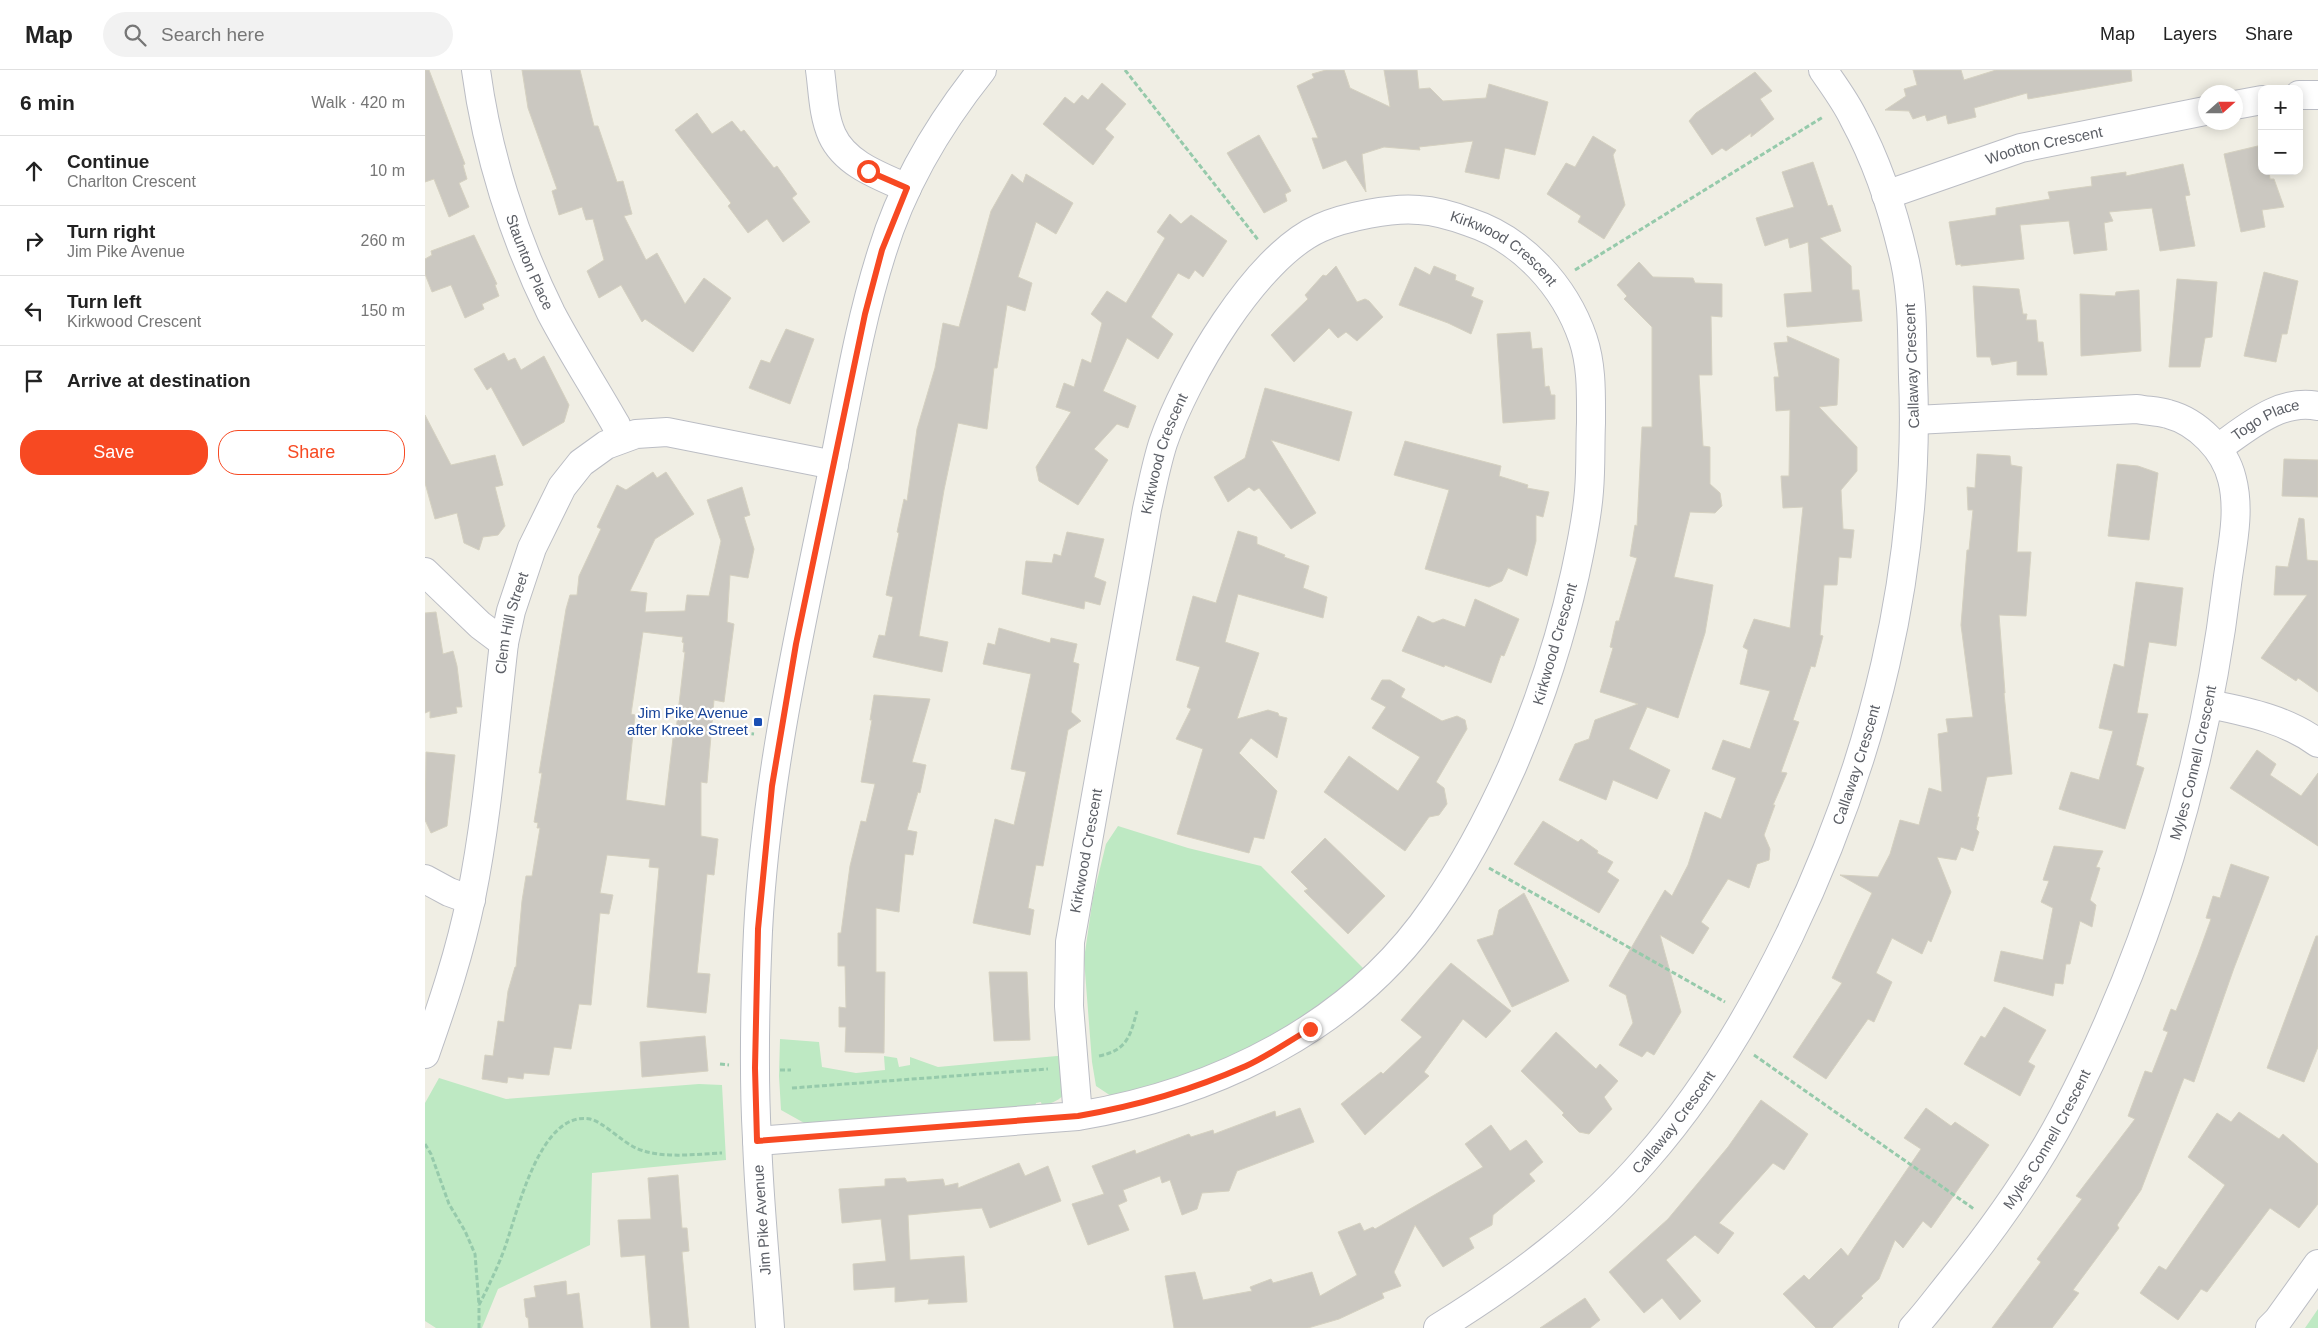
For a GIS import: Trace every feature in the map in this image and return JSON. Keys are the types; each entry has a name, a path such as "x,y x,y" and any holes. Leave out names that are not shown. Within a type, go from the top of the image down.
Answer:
{"street":[{"name":"Staunton Place","path":"476,70 480,100 501,188 533,273 552,314 616,425 621,438"},
{"path":"820,70 826,112 833,136 847,156 868,171 907,188"},
{"name":"Jim Pike Avenue","path":"770,1328 757,1141 755,1068 758,929 772,786 796,644 867,305 882,250 907,188 939,129 981,70"},
{"name":"Callaway Crescent","path":"1438,1328 1530,1267 1617,1191 1647,1159 1700,1091 1760,996 1805,902 1827,849 1865,743 1880,689 1902,581 1913,473 1915,420 1910,296 1905,262 1877,168 1854,118 1823,70"},
{"path":"2303,95 2318,95"},
{"path":"2243,104 2258,101"},
{"name":"Wootton Crescent","path":"1886,194 2021,148 2198,112"},
{"name":"Kirkwood Crescent","path":"757,1141 1078,1116 1113,1110 1182,1092 1248,1065 1310,1029 1365,986 1390,962 1433,910 1467,855 1498,798 1536,712 1564,623 1583,534 1589,490 1591,380 1584,341 1570,308 1554,284 1531,258 1486,227 1451,216 1417,209 1366,214 1319,228 1282,253 1264,272 1221,327 1203,356 1173,416 1165,439 1147,509 1070,942 1069,1006 1078,1116"},
{"name":"Togo Place","path":"2218,448 2267,415 2289,406 2311,404 2318,406"},
{"name":"Myles Connell Crescent","path":"1913,1328 1987,1236 2039,1158 2087,1071 2129,973 2167,866 2197,758 2221,640 2236,511 2232,478 2218,448 2197,428 2170,414 2137,409 1915,420"},
{"name":"Clem Hill Street","path":"425,1054 451,978 471,900 504,643 511,611 532,548 562,487 581,463 606,445 636,434 667,432 834,465"},
{"path":"425,572 480,625 504,643"},
{"path":"2209,704 2254,713 2285,723 2318,743"},
{"path":"425,879 449,892 471,900"},
{"path":"2270,1328 2318,1264"}],"path":[{"path":"1125,70 1257,239"},
{"path":"1554,284 1845,103"},
{"path":"1467,855 1715,996"},
{"path":"792,1088 1063,1068 1074,1065 1082,1059 1108,1054 1122,1047 1131,1035 1137,1011"},
{"path":"1753,1054 1968,1204"},
{"path":"479,1305 503,1252 529,1179 546,1142 563,1124 574,1120 591,1119 633,1147 653,1153 722,1153"},
{"path":"425,1144 431,1154 449,1204 465,1231 475,1254 479,1328"}],"green space":[{"path":"1118,826 1188,848 1261,866 1368,973 1293,1029 1192,1077 1117,1100 1096,1086 1092,1062 1084,959 1093,897 1106,844"},
{"path":"780,1039 819,1042 822,1067 856,1073 885,1070 884,1056 897,1058 899,1067 910,1065 910,1057 938,1067 1068,1055 1068,1082 1065,1094 1053,1102 1042,1106 1041,1102 1036,1103 1035,1107 806,1124 781,1110 779,1076"},
{"path":"439,1078 506,1099 699,1084 722,1085 726,1160 592,1173 590,1245 498,1289 482,1328 436,1328 425,1321 425,1103"},
{"path":"2318,1309 2318,1328 2305,1328"}],"building":[{"path":"425,70 429,70 465,164 463,165 467,179 459,183 469,207 449,217 434,179 425,182"},
{"path":"522,70 580,70 594,126 598,126 617,182 623,181 632,214 624,216 646,260 657,253 685,304 704,278 731,298 693,352 645,319 642,322 621,285 599,298 587,271 604,260 593,219 586,220 582,207 559,215 552,191 557,189 528,108"},
{"path":"1326,70 1344,70 1350,88 1390,107 1384,70 1417,70 1419,89 1430,88 1443,101 1486,98 1489,84 1548,102 1535,155 1505,148 1499,179 1465,172 1473,141 1419,147 1420,150 1384,147 1362,154 1366,192 1346,160 1323,169 1312,138 1318,138 1297,86 1314,78 1312,74"},
{"path":"1913,70 1961,70 1964,80 1996,70 2131,70 2132,81 2028,99 2027,93 1974,108 1976,117 1948,124 1946,115 1927,121 1925,115 1913,119 1909,111 1885,110 1906,96 1904,89 1917,85"},
{"path":"1755,72 1772,91 1760,99 1774,119 1751,137 1751,133 1726,151 1722,148 1712,155 1689,121 1696,113"},
{"path":"1102,83 1126,104 1105,129 1114,137 1093,165 1043,124 1065,97 1074,104 1082,95 1088,100"},
{"path":"697,113 712,134 732,121 741,132 744,130 774,168 777,166 797,194 792,198 810,222 783,242 767,219 748,233 728,206 731,203 675,130"},
{"path":"1259,135 1291,191 1285,194 1287,201 1264,213 1227,153"},
{"path":"1593,136 1616,150 1613,155 1625,205 1604,239 1578,222 1581,216 1547,194 1566,163 1575,167"},
{"path":"2258,146 2258,175 2270,175 2270,179 2274,179 2284,207 2262,210 2265,227 2241,232 2224,154"},
{"path":"1813,162 1828,206 1832,205 1841,231 1820,238 1851,266 1852,290 1859,290 1862,321 1787,327 1784,294 1812,292 1808,242 1790,248 1788,238 1765,246 1756,218 1794,207 1782,172"},
{"path":"2183,164 2190,195 2185,196 2195,246 2160,251 2152,208 2109,212 2113,221 2104,223 2107,250 2074,254 2069,221 2020,225 2024,259 1956,265 1949,222 1996,215 1996,208 2050,199 2048,192 2092,186 2091,177 2126,172 2126,176"},
{"path":"1012,174 1023,183 1026,174 1073,203 1056,234 1036,222 1018,277 1032,283 1025,311 1007,305 997,368 994,368 987,429 958,423 944,490 919,636 948,642 942,672 873,657 879,635 885,636 893,597 886,595 899,533 897,532 904,499 907,501 917,429 935,368 943,323 959,327 991,211"},
{"path":"1170,214 1181,224 1191,215 1227,241 1203,277 1195,270 1189,279 1178,273 1151,317 1173,334 1158,359 1127,338 1103,391 1136,406 1128,428 1117,424 1094,449 1108,460 1078,505 1039,481 1036,467 1071,412 1056,407 1064,383 1074,387 1082,359 1091,363 1102,323 1091,314 1107,291 1126,303 1165,238 1157,232"},
{"path":"474,235 497,284 495,285 499,296 482,304 484,309 465,318 451,285 432,292 425,274 425,259 432,255 431,251"},
{"path":"1639,262 1653,277 1693,278 1695,283 1722,284 1722,317 1711,316 1712,375 1699,375 1703,446 1710,447 1710,484 1720,493 1722,506 1715,513 1690,512 1674,577 1713,585 1705,633 1678,718 1647,707 1629,749 1670,770 1657,799 1613,780 1606,800 1559,780 1575,744 1589,739 1595,720 1638,704 1600,692 1613,648 1610,647 1616,621 1619,621 1637,558 1630,556 1635,525 1637,526 1642,427 1652,427 1652,327 1624,299 1627,296 1617,285"},
{"path":"1336,266 1357,302 1365,299 1369,301 1383,317 1357,341 1346,332 1338,338 1329,328 1294,362 1271,335 1308,299 1305,295 1323,275 1326,276"},
{"path":"1434,266 1456,275 1455,280 1474,288 1471,296 1483,301 1471,334 1448,323 1399,305 1415,267 1430,275"},
{"path":"2264,272 2298,281 2287,334 2282,334 2276,362 2244,356"},
{"path":"2177,279 2217,282 2212,337 2205,338 2200,367 2169,367"},
{"path":"1973,286 2019,289 2023,314 2027,314 2026,320 2036,320 2038,342 2043,342 2047,375 2017,375 2017,361 1992,365 1990,357 1977,357"},
{"path":"2139,290 2141,351 2081,356 2080,294 2115,296 2116,292"},
{"path":"786,329 814,339 790,404 749,388 761,360 770,363"},
{"path":"1530,332 1532,349 1542,348 1545,387 1549,386 1551,395 1555,395 1555,419 1503,423 1497,334"},
{"path":"1787,336 1839,359 1837,405 1819,407 1857,447 1857,471 1841,490 1843,529 1854,530 1851,558 1839,557 1837,585 1824,585 1820,635 1823,636 1815,667 1811,666 1793,720 1799,722 1781,772 1787,773 1773,805 1775,805 1764,835 1770,849 1769,860 1757,864 1749,888 1728,879 1701,922 1709,928 1693,954 1660,935 1681,1012 1654,1055 1647,1051 1642,1057 1619,1045 1633,1023 1626,995 1609,986 1665,890 1672,896 1688,865 1705,812 1721,819 1736,778 1712,769 1723,740 1750,749 1770,691 1740,684 1748,650 1743,647 1754,619 1790,628 1803,507 1783,508 1781,476 1789,476 1790,410 1776,411 1774,377 1779,377 1774,343 1788,342"},
{"path":"504,353 508,361 515,358 521,370 544,356 569,405 564,422 523,446 491,387 487,390 474,369"},
{"path":"1265,388 1352,412 1339,461 1271,440 1316,513 1291,529 1259,488 1254,491 1249,487 1228,502 1214,477 1245,458"},
{"path":"425,415 451,465 495,455 503,485 495,487 505,526 498,535 483,537 479,550 464,543 457,513 435,519 425,483"},
{"path":"1405,441 1501,466 1499,476 1528,485 1527,488 1549,492 1543,517 1536,515 1536,541 1527,576 1508,568 1502,581 1489,587 1425,569 1449,490 1394,475"},
{"path":"1977,454 2010,456 2011,465 2022,467 2017,552 2031,552 2026,616 1999,615 2012,774 1987,777 1977,817 1979,817 1976,829 1979,832 1973,851 1961,847 1956,860 1937,857 1951,892 1931,942 1928,940 1922,954 1892,938 1876,973 1892,982 1874,1022 1868,1019 1826,1079 1793,1057 1842,983 1832,978 1872,893 1840,875 1878,877 1890,854 1900,820 1919,825 1929,788 1942,792 1938,734 1948,732 1946,719 1973,717 1961,625 1967,550 1969,550 1973,510 1968,510 1967,487 1975,488"},
{"path":"2284,459 2318,460 2318,497 2282,496"},
{"path":"2117,464 2138,466 2158,473 2149,540 2108,536"},
{"path":"653,472 657,478 666,472 694,514 655,539 630,591 647,593 645,612 685,611 687,595 709,596 721,541 707,500 742,487 750,515 744,517 754,549 748,578 730,575 727,622 734,624 724,702 714,700 707,783 701,782 701,836 718,839 714,875 707,874 697,973 710,974 706,1013 647,1007 659,868 649,867 650,859 607,855 600,893 613,895 609,914 600,913 591,1005 579,1004 571,1049 554,1047 549,1075 524,1073 523,1079 508,1077 507,1083 482,1079 485,1055 493,1056 498,1021 504,1022 508,991 516,967 526,876 532,876 540,828 537,828 538,823 534,822 542,773 539,773 566,609 570,595 577,595 579,576 601,529 597,527 617,485 626,490","holes":["643,632 683,637 683,652 685,652 665,806 626,800 635,715 631,714"]},
{"path":"2299,518 2304,519 2307,560 2318,561 2318,692 2298,678 2296,681 2261,658 2307,595 2274,595 2276,566 2288,567"},
{"path":"1238,531 1257,537 1257,544 1309,566 1303,588 1327,597 1323,618 1238,594 1225,642 1259,653 1237,719 1268,710 1287,718 1277,758 1251,738 1239,753 1277,791 1264,839 1254,837 1249,853 1177,834 1203,749 1176,739 1191,709 1187,707 1200,667 1176,660 1193,596 1216,603"},
{"path":"1067,532 1104,539 1094,577 1106,582 1100,605 1085,601 1084,609 1022,594 1026,561 1052,563 1054,554 1061,556"},
{"path":"2136,582 2183,588 2176,646 2149,642 2137,713 2148,714 2136,765 2144,768 2125,829 2059,809 2071,772 2099,780 2113,731 2099,728 2114,664 2124,667"},
{"path":"1475,599 1519,619 1504,656 1501,655 1491,683 1402,651 1418,616 1433,623 1443,619 1465,627"},
{"path":"436,612 443,654 453,651 457,666 462,707 456,707 457,713 430,718 430,711 425,713 425,613"},
{"path":"999,628 1050,643 1051,638 1077,644 1073,662 1079,664 1071,712 1081,721 1068,730 1043,866 1036,865 1028,908 1034,910 1030,935 973,923 995,819 1014,825 1026,772 1011,769 1031,674 983,664 988,643 995,645"},
{"path":"1382,680 1390,680 1405,689 1401,697 1442,721 1457,716 1465,720 1467,729 1436,782 1444,788 1447,804 1439,815 1429,817 1405,851 1324,792 1349,756 1398,791 1420,757 1372,728 1386,707 1371,699"},
{"path":"874,695 930,699 912,762 926,765 920,793 918,792 907,830 917,832 913,855 905,854 899,912 876,908 876,972 885,972 884,1053 845,1052 846,1027 839,1027 839,1007 846,1008 845,966 838,966 838,933 841,933 850,866 861,821 866,822 875,784 861,782 872,720 870,720"},
{"path":"2257,750 2276,764 2270,775 2301,796 2318,773 2318,846 2230,788"},
{"path":"426,752 455,755 447,826 431,833 425,820"},
{"path":"1543,821 1578,842 1581,839 1598,851 1597,853 1613,862 1607,872 1619,880 1599,913 1514,864"},
{"path":"1325,838 1385,896 1348,934 1304,891 1308,889 1291,872"},
{"path":"2054,846 2103,851 2096,867 2100,868 2090,900 2096,905 2092,927 2080,921 2070,964 2066,964 2063,984 2055,983 2053,996 1994,981 2001,951 2043,960 2053,908 2041,902 2049,881 2043,880"},
{"path":"2231,864 2269,877 2234,968 2194,1082 2184,1078 2141,1190 2117,1225 2119,1228 2073,1290 2079,1293 2052,1328 1992,1328 2041,1262 2037,1259 2082,1199 2076,1196 2135,1119 2128,1116 2145,1071 2152,1073 2168,1032 2163,1030 2171,1009 2176,1011 2211,919 2206,918 2213,896 2220,898"},
{"path":"1524,893 1569,981 1512,1007 1477,940 1493,935 1499,910"},
{"path":"2316,936 2318,936 2318,1047 2304,1082 2267,1068"},
{"path":"1451,963 1511,1011 1486,1038 1463,1019 1424,1072 1429,1076 1365,1135 1341,1104 1381,1072 1383,1074 1422,1037 1401,1020"},
{"path":"989,972 1027,972 1030,1040 994,1041"},
{"path":"2004,1007 2046,1030 2028,1062 2035,1066 2020,1096 1964,1064 1981,1036 1985,1038"},
{"path":"1556,1032 1596,1069 1600,1064 1618,1081 1604,1097 1612,1109 1589,1134 1579,1132 1562,1115 1564,1113 1521,1071"},
{"path":"705,1036 708,1071 642,1077 640,1042"},
{"path":"1761,1100 1808,1134 1784,1170 1773,1163 1719,1223 1734,1233 1718,1254 1695,1235 1666,1260 1701,1301 1680,1320 1662,1298 1644,1313 1609,1272 1668,1219 1728,1147"},
{"path":"1300,1108 1314,1142 1237,1171 1229,1191 1202,1193 1197,1209 1182,1215 1170,1180 1162,1183 1160,1176 1123,1190 1127,1201 1118,1205 1129,1230 1088,1245 1072,1204 1104,1194 1092,1166 1135,1150 1136,1154 1189,1134 1191,1137 1213,1130 1214,1134 1275,1111 1276,1117"},
{"path":"1926,1108 1951,1126 1955,1122 1989,1145 1931,1228 1923,1221 1903,1248 1895,1240 1879,1279 1861,1296 1863,1298 1832,1328 1816,1328 1783,1294 1804,1275 1809,1280 1841,1248 1848,1256 1921,1149 1904,1138"},
{"path":"2239,1112 2279,1139 2283,1134 2318,1164 2318,1204 2299,1228 2270,1208 2207,1292 2201,1289 2178,1320 2140,1293 2159,1266 2166,1270 2225,1185 2188,1157 2217,1113 2231,1122"},
{"path":"1491,1125 1510,1151 1526,1140 1543,1162 1529,1174 1535,1181 1493,1215 1492,1225 1469,1238 1474,1248 1443,1267 1415,1225 1394,1272 1401,1286 1382,1293 1384,1298 1339,1319 1308,1328 1174,1328 1165,1276 1195,1272 1203,1300 1252,1291 1250,1287 1271,1279 1273,1283 1312,1272 1320,1296 1357,1275 1338,1232 1360,1223 1364,1231 1373,1227 1375,1229 1483,1167 1465,1144"},
{"path":"1019,1163 1025,1176 1048,1166 1061,1201 990,1228 982,1208 908,1215 910,1260 964,1256 967,1302 928,1304 929,1299 895,1302 895,1287 854,1290 853,1264 886,1261 881,1219 842,1223 839,1189 885,1186 885,1179 905,1178 907,1182 943,1179 945,1186 958,1183 958,1188"},
{"path":"678,1175 682,1228 687,1228 689,1251 682,1252 689,1328 651,1328 645,1255 621,1257 618,1220 651,1219 648,1178"},
{"path":"566,1281 567,1295 579,1293 583,1328 529,1328 524,1299 536,1297 534,1286"},
{"path":"1585,1298 1600,1320 1590,1328 1540,1328"}],"place":[{"name":"Jim Pike Avenue after Knoke Street","path":"758,722"}],"route":[{"path":"868,171 907,188 882,250 865,314 796,644 772,786 758,929 755,1068 757,1141 1078,1116 1113,1110 1182,1092 1248,1065 1310,1029"}]}
